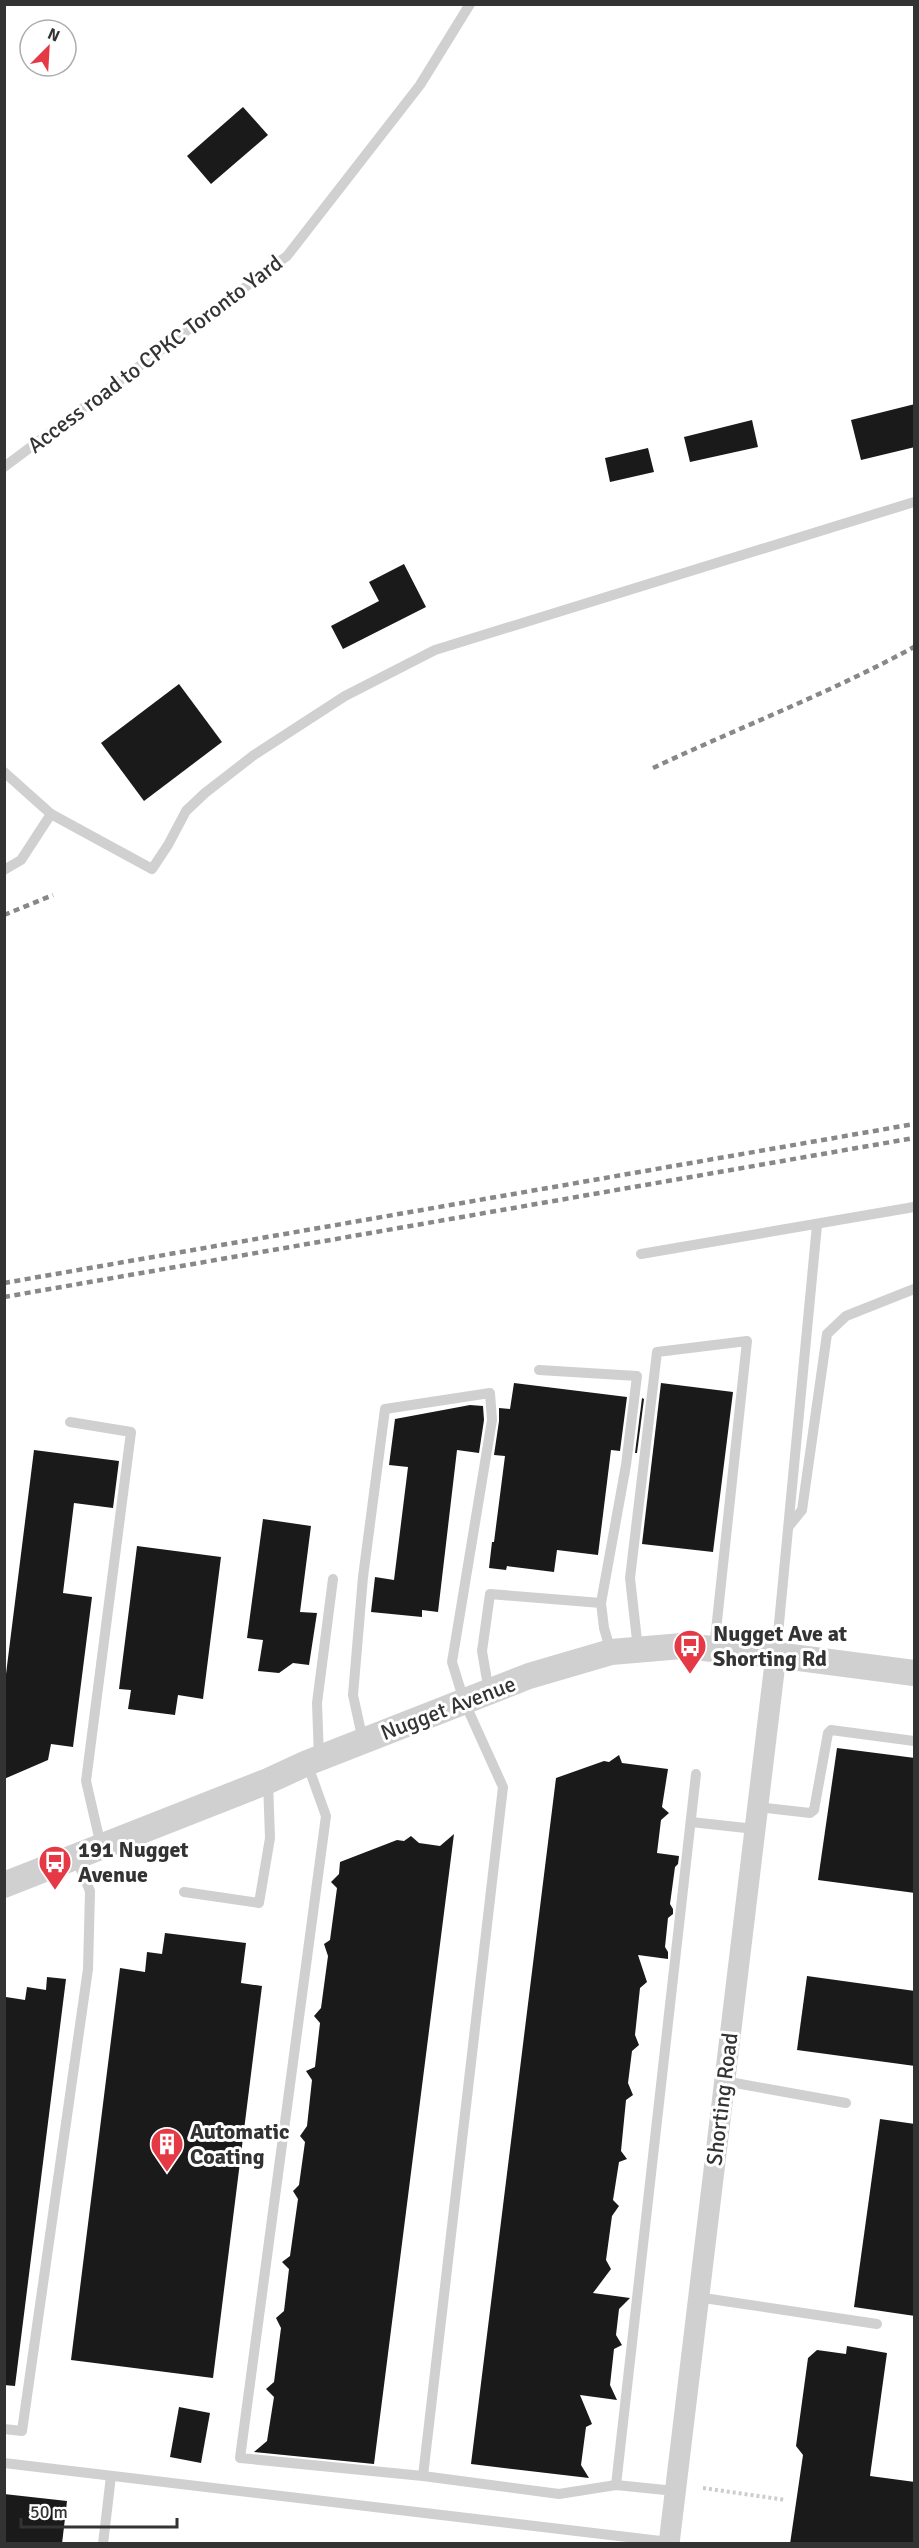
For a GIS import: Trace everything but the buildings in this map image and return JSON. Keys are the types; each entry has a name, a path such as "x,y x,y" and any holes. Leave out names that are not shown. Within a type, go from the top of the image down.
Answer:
{"street":[{"name":"Nugget Avenue","path":"4,1885 268,1781 313,1760 529,1676 611,1652 682,1646 776,1655 915,1673"},
{"name":"Shorting Road","path":"669,2543 776,1655"}],"lane":[{"name":"Access road to CPKC Toronto Yard","path":"4,467 287,256 420,85 470,4"},
{"path":"4,772 51,814 152,869 186,811 205,793 254,755 345,696 435,650 915,502"},
{"path":"4,870 21,860 51,814"},
{"path":"641,1254 915,1207"},
{"path":"776,1655 817,1225"},
{"path":"789,1526 802,1510 827,1334 846,1316 915,1289"},
{"path":"638,1649 630,1578 657,1352 747,1341 714,1649"},
{"path":"539,1370 637,1377 626,1465 601,1603 604,1628 611,1652"},
{"path":"363,1741 353,1695 363,1577 385,1409 490,1393 492,1420 452,1662 464,1701 502,1787 423,2476"},
{"path":"70,1422 131,1432 86,1780 101,1846"},
{"path":"333,1579 317,1703 313,1760 326,1816 240,2458 423,2476 560,2494 616,2485 675,2491"},
{"path":"489,1692 482,1652 490,1594 601,1603"},
{"path":"758,1807 810,1813 814,1810 828,1733 831,1730 915,1741"},
{"path":"616,2485 696,1774"},
{"path":"184,1892 259,1903 270,1838 268,1781"},
{"path":"691,1822 755,1829"},
{"path":"4,2429 22,2431 88,1969 90,1891 75,1856"},
{"path":"724,2081 846,2103"},
{"path":"697,2297 877,2324"},
{"path":"4,2463 669,2543"},
{"path":"103,2544 111,2476"}],"path":[{"path":"703,2488 786,2500"}],"railway":[{"path":"653,768 817,695 914,647"},
{"path":"4,915 53,895"},
{"path":"4,1283 914,1124"},
{"path":"4,1297 914,1138"}],"place":[{"name":"Nugget Ave at Shorting Rd","path":"690,1675"},
{"name":"191 Nugget Avenue","path":"55,1891"},
{"name":"Automatic Coating","path":"167,2173"}]}
